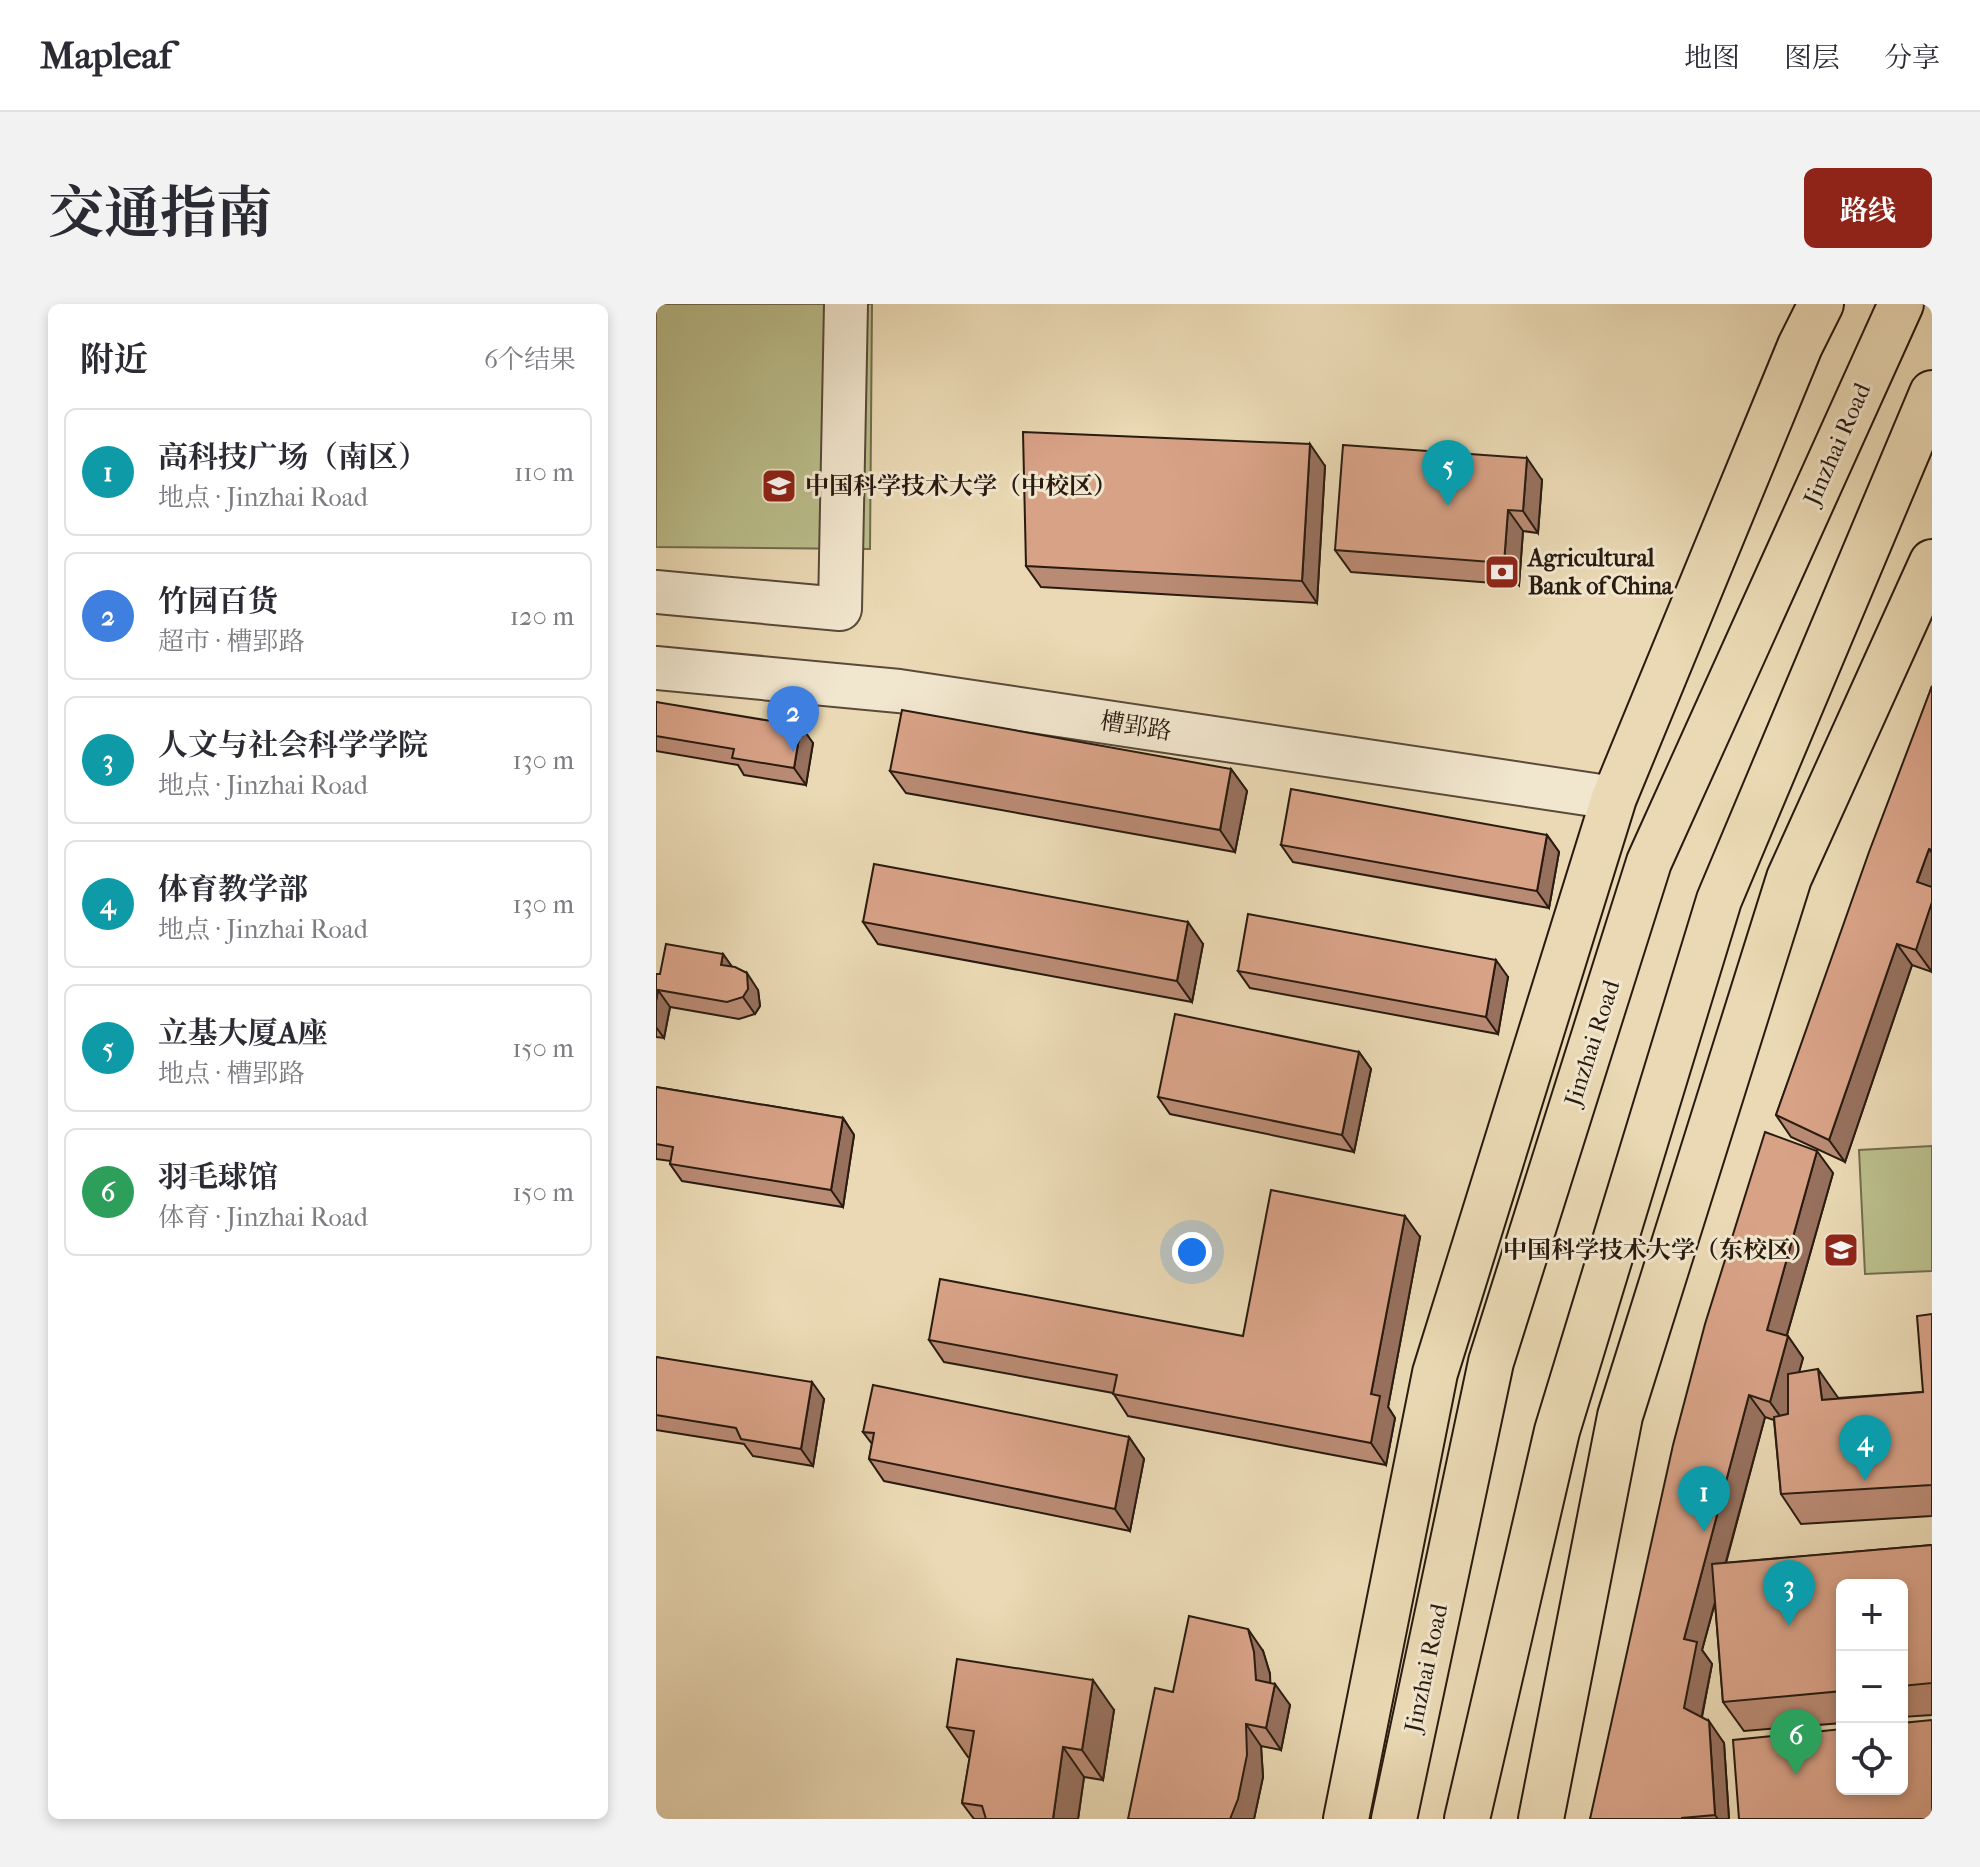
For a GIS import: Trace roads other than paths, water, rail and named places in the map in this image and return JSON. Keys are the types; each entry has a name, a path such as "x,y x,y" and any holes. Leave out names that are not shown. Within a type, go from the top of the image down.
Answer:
{"highway":[{"path":"1346,1819 1435,1373 1614,798 1800,346 1821,304"},
{"name":"Jinzhai Road","path":"1394,1819 1491,1362 1649,862 1901,304"},
{"path":"1467,1819 1557,1431 1719,900 1932,393"},
{"path":"1541,1819 1625,1401 1789,878 1932,562"}],"street":[{"path":"656,592 840,609 846,304"},
{"name":"槽郢路","path":"656,668 899,691 1614,798"}],"place":[{"name":"中国科学技术大学（中校区）","path":"779,486"},
{"name":"立基大厦A座","path":"1448,506"},
{"name":"Agricultural Bank of China","path":"1502,572"},
{"name":"竹园百货","path":"793,752"},
{"name":"中国科学技术大学（东校区）","path":"1841,1250"},
{"name":"体育教学部","path":"1865,1481"},
{"name":"高科技广场（南区）","path":"1704,1532"},
{"name":"人文与社会科学学院","path":"1789,1626"},
{"name":"羽毛球馆","path":"1796,1775"}]}
